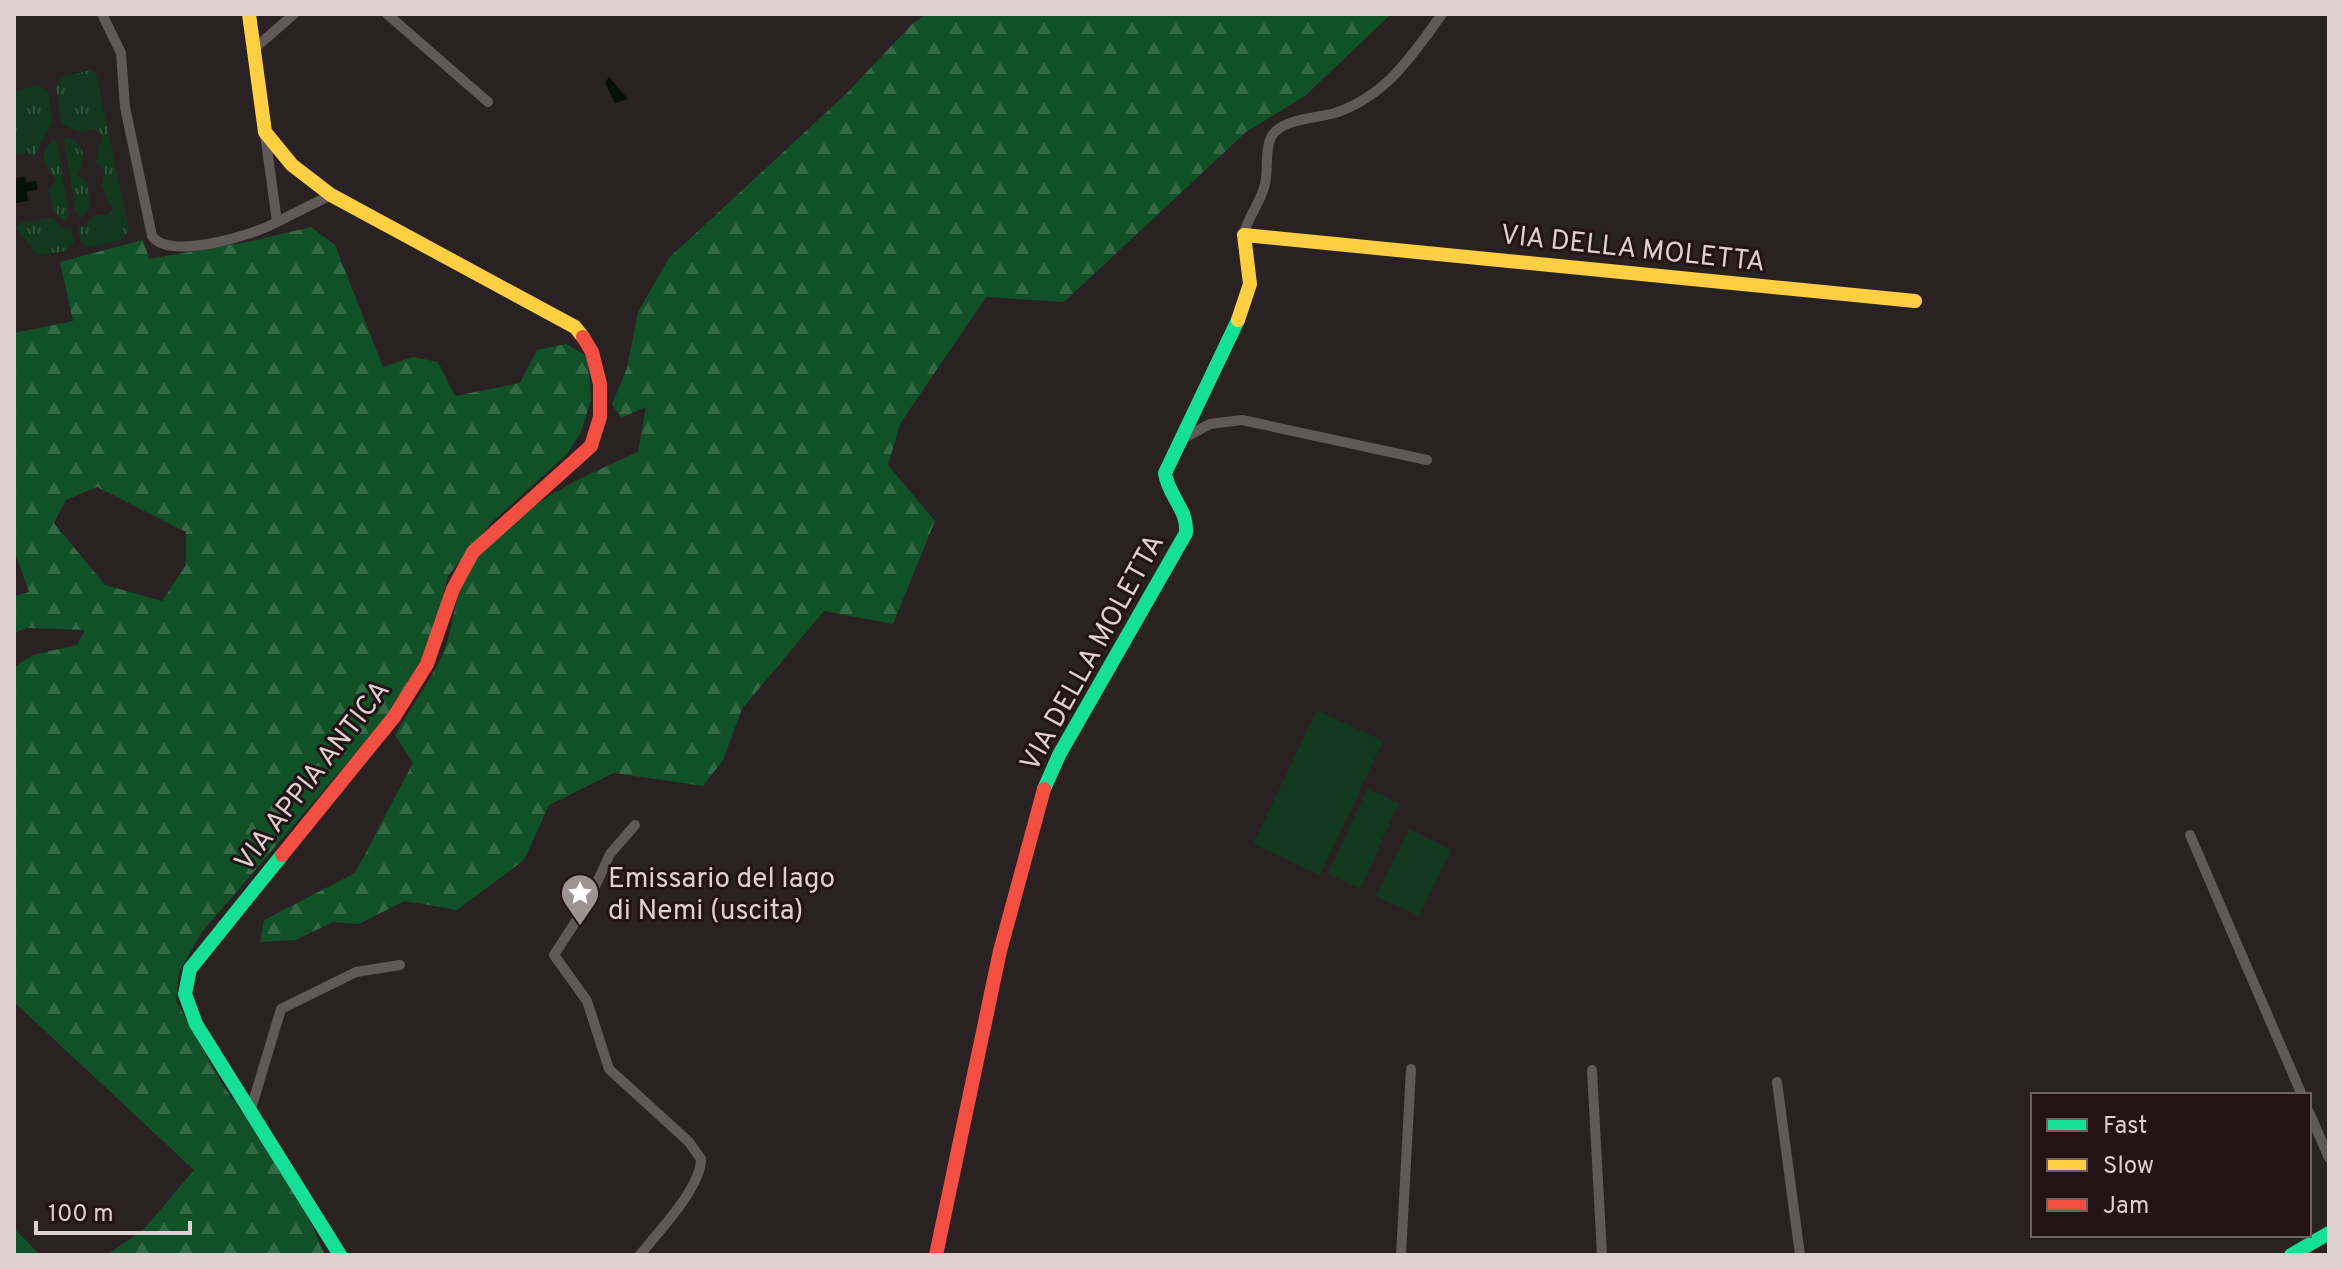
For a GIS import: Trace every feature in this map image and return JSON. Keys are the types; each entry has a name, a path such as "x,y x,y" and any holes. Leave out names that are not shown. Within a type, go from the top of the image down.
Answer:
{"street":[{"path":"102,14 120,49 128,119 155,240 176,248 246,235 331,195"},
{"path":"249,14 277,222"},
{"path":"255,48 294,14"},
{"path":"387,14 488,102"},
{"path":"1244,235 1265,188 1269,140 1274,132 1286,125 1349,107 1382,87 1412,58 1442,14"},
{"name":"VIA APPIA ANTICA","path":"265,132 292,165 331,195 575,327 588,342 596,363 600,412 593,442 584,455 502,522 473,552 453,589 427,664 394,717 187,973 185,994 189,1010 340,1255"},
{"name":"VIA DELLA MOLETTA","path":"936,1255 1007,919 1041,795 1057,758 1186,533 1187,513 1168,487 1165,476 1248,298 1250,284 1244,235 1915,301"},
{"path":"1180,440 1210,424 1242,420 1427,460"},
{"path":"635,825 610,854 584,910 554,955 589,1005 601,1053 609,1069 689,1142 701,1159 699,1173 686,1195 640,1255"},
{"path":"2190,835 2301,1093"},
{"path":"250,1112 281,1009 356,972 400,965"},
{"path":"1401,1255 1411,1069"},
{"path":"1592,1070 1602,1255"},
{"path":"1777,1082 1800,1255"},
{"path":"2311,1117 2329,1158"},
{"path":"2291,1255 2329,1233"}],"green space":[{"path":"927,14 1391,14 1305,96 1246,132 1064,302 986,297 900,424 888,465 935,521 893,624 824,611 742,709 723,760 703,786 614,773 549,805 524,860 457,910 404,901 359,924 333,922 296,940 260,942 264,920 355,873 413,763 395,735 442,656 463,582 476,559 510,524 550,495 638,452 646,407 621,418 612,404 627,368 638,312 669,258 846,94 913,23"},
{"path":"90,70 96,74 129,231 120,240 89,247 81,242 78,226 84,227 94,215 110,214 113,210 102,186 104,169 96,161 102,135 94,129 81,132 62,125 56,86 63,77"},
{"path":"37,85 48,91 52,122 34,156 28,152 14,156 14,92"},
{"path":"68,136 79,145 83,154 78,176 87,183 90,205 82,218 76,213 64,140"},
{"path":"52,140 57,142 69,215 65,222 54,212 49,190 56,180 44,161"},
{"path":"52,218 64,229 71,228 74,243 66,251 38,255 16,228 20,223"},
{"path":"311,227 335,245 383,367 413,357 438,362 455,396 520,383 537,350 566,344 588,357 591,400 581,432 567,454 491,523 448,576 431,642 389,714 202,932 179,972 176,1001 223,1085 297,1192 325,1255 107,1255 144,1229 194,1170 14,1002 14,667 33,655 77,645 85,630 27,628 14,633 14,596 29,592 14,550 14,333 73,321 60,262 143,240 149,259","holes":["97,487 186,532 186,565 162,601 105,585 54,523 66,500"]},
{"path":"1317,710 1383,741 1320,875 1253,844"},
{"path":"1367,789 1399,803 1360,889 1328,874"},
{"path":"1409,829 1451,850 1419,916 1376,896"},
{"path":"14,1228 40,1255 14,1255"}],"shaded area":[{"path":"609,77 628,99 615,103 605,83"},
{"path":"25,177 26,183 36,181 38,189 27,192 28,201 16,203 14,178"}],"traffic: fast":[{"path":"1044,789 1059,755 1186,533 1184,517 1165,473 1238,320"},
{"path":"282,855 190,969 185,994 196,1024 340,1255"},
{"path":"2291,1255 2329,1233"}],"traffic: slow":[{"path":"249,14 265,132 292,165 331,195 575,327 583,337"},
{"path":"1238,320 1250,284 1244,235 1915,301"}],"traffic: jam":[{"path":"282,855 394,717 427,664 453,589 473,552 591,446 600,417 600,384 592,352 583,337"},
{"path":"936,1255 1000,951 1044,789"}],"place":[{"name":"Emissario del lago di Nemi (uscita)","path":"580,927"}]}
